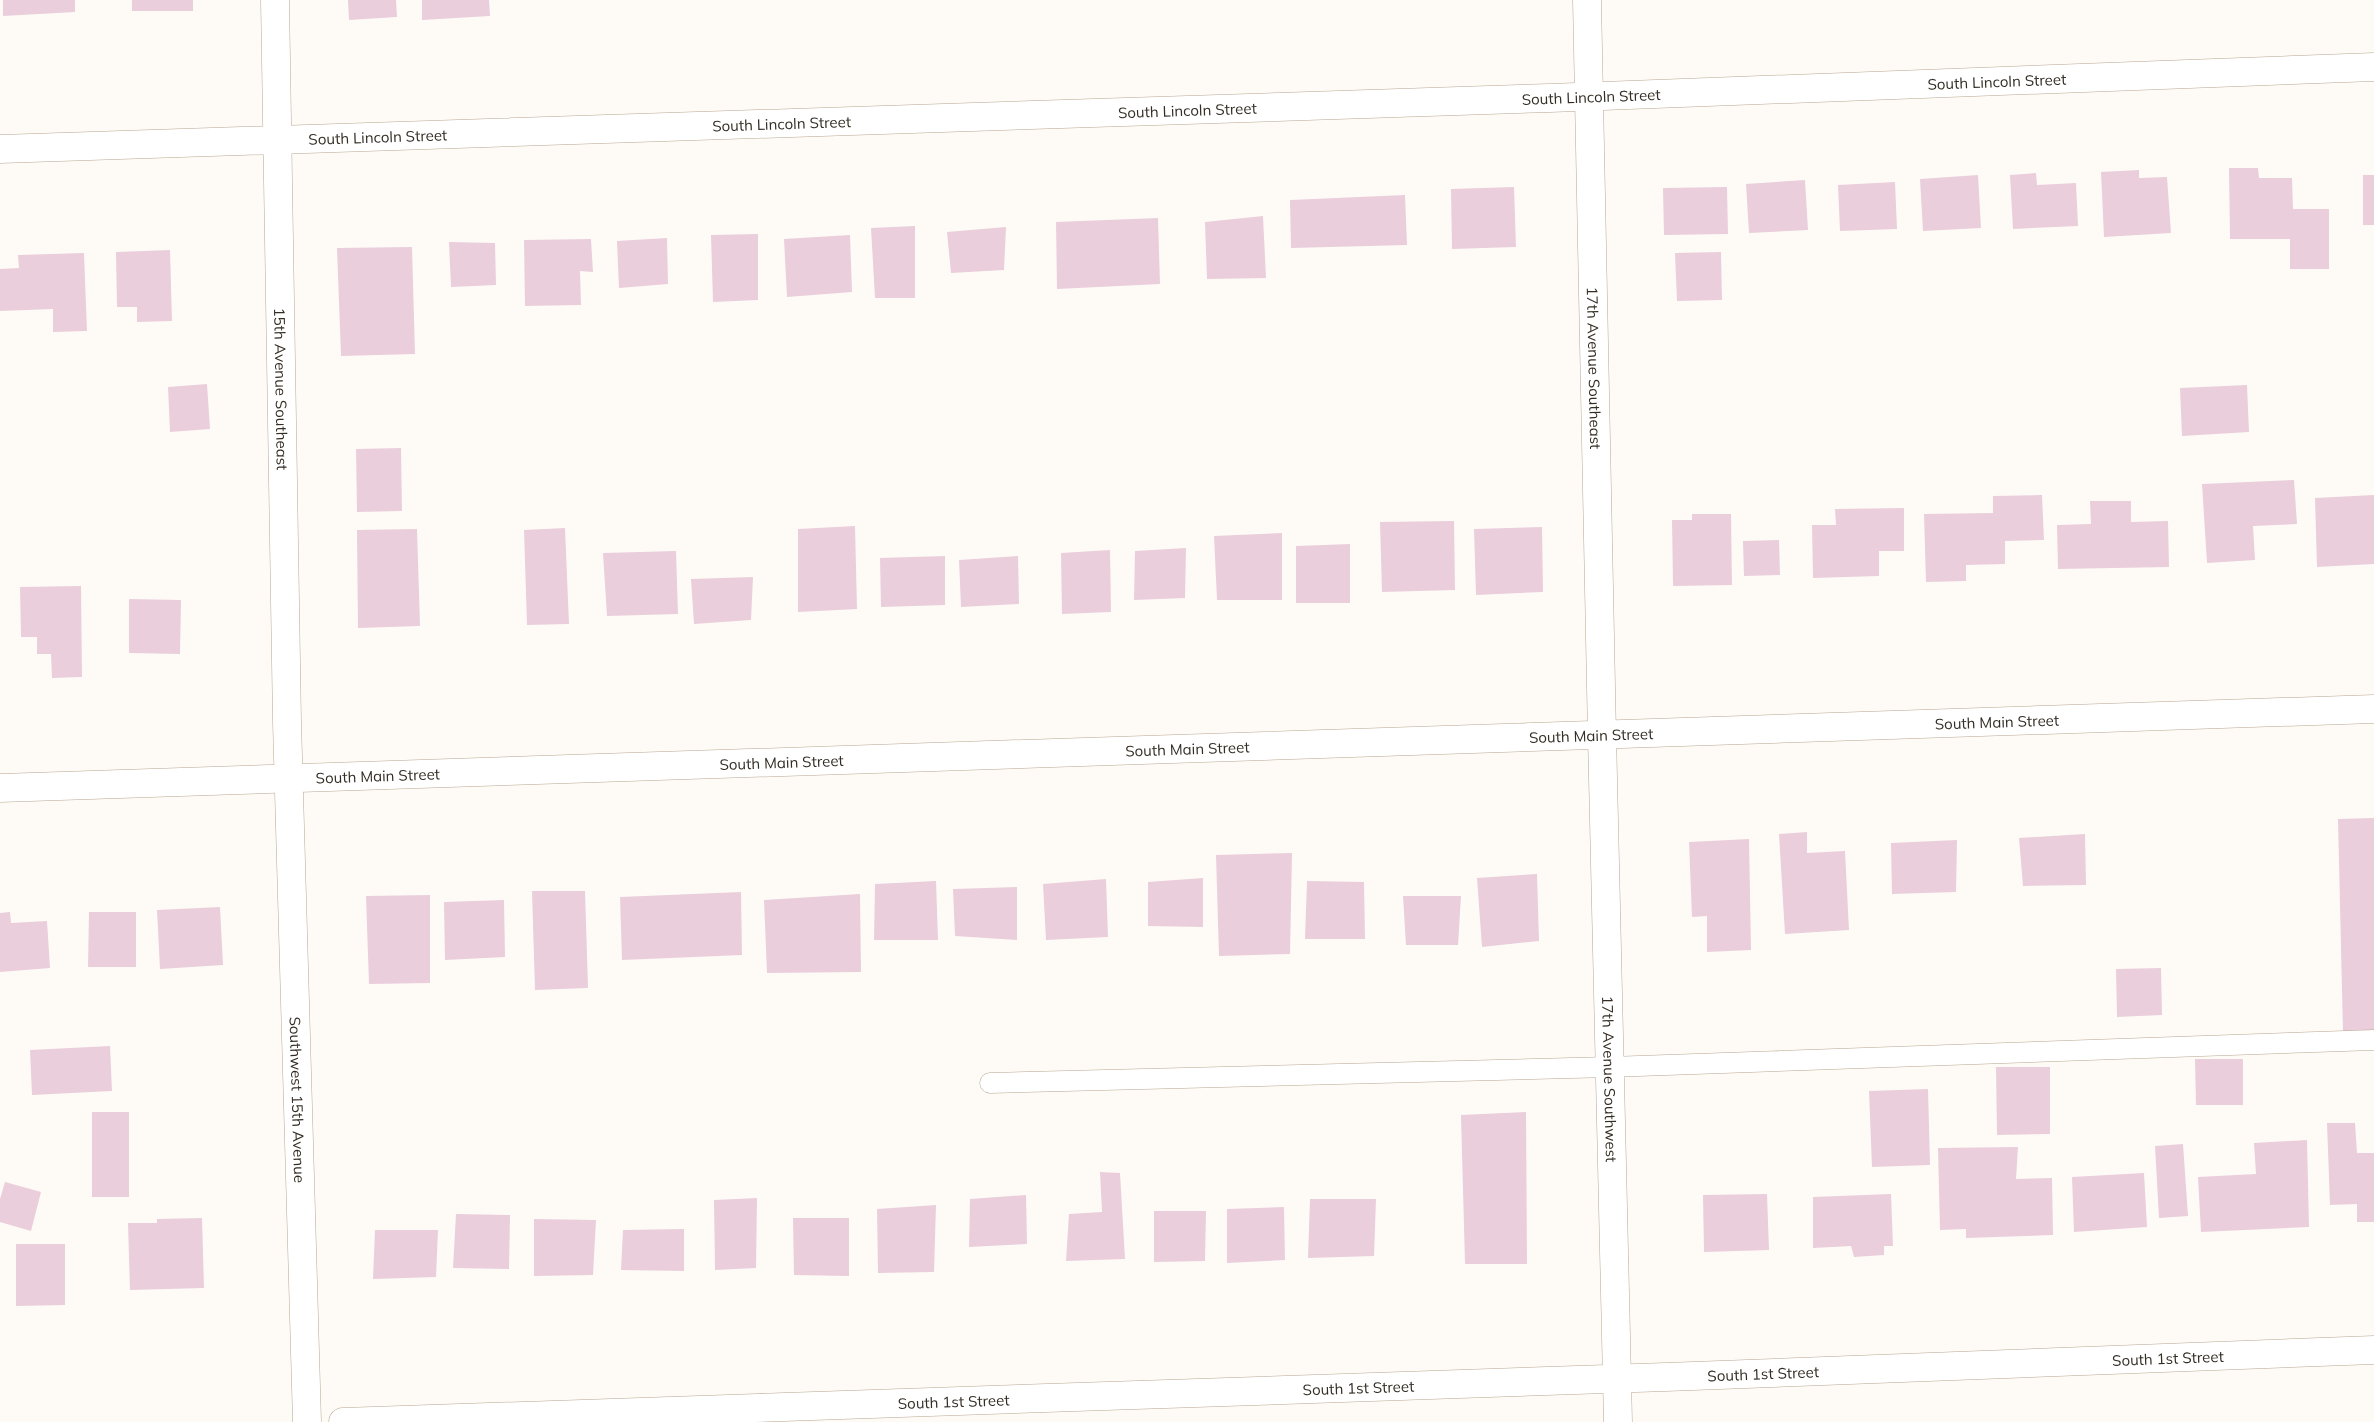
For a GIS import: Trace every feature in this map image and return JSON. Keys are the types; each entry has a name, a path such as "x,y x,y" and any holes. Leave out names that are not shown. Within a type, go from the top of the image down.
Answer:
{"street":[{"name":"15th Avenue Southeast","path":"275,0 289,777"},
{"name":"17th Avenue Southeast","path":"1588,0 1602,735"},
{"name":"South Lincoln Street","path":"0,149 1590,96 2374,67"},
{"name":"South Main Street","path":"0,788 2374,709"},
{"name":"17th Avenue Southwest","path":"1602,735 1618,1422"},
{"name":"Southwest 15th Avenue","path":"289,777 307,1422"},
{"name":"South 1st Street","path":"343,1422 1617,1379 2374,1350"}],"lane":[{"path":"990,1083 1610,1067 2374,1040"}],"building":[{"path":"3,0 75,0 75,12 3,16"},
{"path":"132,0 193,0 193,11 132,11"},
{"path":"348,0 396,0 397,17 349,20"},
{"path":"422,0 489,0 490,16 422,20"},
{"path":"2229,168 2258,168 2259,178 2292,178 2293,209 2329,209 2329,269 2290,269 2290,239 2230,239"},
{"path":"2139,170 2139,178 2167,177 2171,233 2104,237 2101,172"},
{"path":"2036,173 2037,185 2076,183 2078,226 2013,229 2010,175"},
{"path":"1978,175 1981,228 1923,231 1920,179"},
{"path":"2363,175 2374,175 2374,225 2363,225"},
{"path":"1805,180 1808,230 1749,233 1746,184"},
{"path":"1895,182 1897,229 1840,231 1838,185"},
{"path":"1514,187 1516,247 1452,249 1451,189"},
{"path":"1727,187 1728,234 1664,235 1663,188"},
{"path":"1405,195 1407,245 1291,248 1290,200"},
{"path":"1263,216 1266,278 1207,279 1205,222"},
{"path":"1158,218 1160,284 1057,289 1056,222"},
{"path":"915,226 915,298 875,298 871,228"},
{"path":"1006,227 1004,270 951,273 947,232"},
{"path":"758,234 758,300 713,302 711,235"},
{"path":"850,235 852,292 787,297 784,239"},
{"path":"667,238 668,284 619,288 617,241"},
{"path":"591,239 593,272 580,271 581,305 525,306 524,240"},
{"path":"449,242 495,243 496,285 451,287"},
{"path":"412,247 415,354 341,356 337,248"},
{"path":"170,250 172,321 137,322 137,307 117,307 116,252"},
{"path":"1721,252 1722,300 1677,301 1675,253"},
{"path":"84,253 87,331 53,332 53,309 0,311 0,269 19,268 18,255"},
{"path":"207,384 210,429 170,432 168,387"},
{"path":"2247,385 2249,432 2182,436 2180,388"},
{"path":"401,448 402,511 357,512 356,449"},
{"path":"2294,480 2297,524 2253,526 2255,560 2207,563 2202,484"},
{"path":"2042,495 2044,540 2005,541 2005,564 1966,565 1966,581 1926,582 1924,514 1993,513 1993,496"},
{"path":"2374,495 2374,564 2317,567 2315,498"},
{"path":"2090,501 2131,501 2131,522 2168,521 2169,567 2058,569 2057,525 2091,524"},
{"path":"1904,508 1904,551 1879,551 1879,576 1813,578 1812,525 1836,525 1835,509"},
{"path":"1692,514 1731,514 1732,585 1673,586 1672,520 1692,520"},
{"path":"1454,521 1455,590 1382,592 1380,522"},
{"path":"855,526 857,609 798,612 798,529"},
{"path":"1542,527 1543,592 1476,595 1474,529"},
{"path":"565,528 569,624 527,625 524,530"},
{"path":"417,529 420,626 358,628 357,530"},
{"path":"1282,533 1282,600 1217,600 1214,536"},
{"path":"1779,540 1780,575 1744,576 1743,541"},
{"path":"1350,544 1350,603 1296,603 1296,546"},
{"path":"1186,548 1185,598 1134,600 1135,551"},
{"path":"1110,550 1111,612 1062,614 1061,553"},
{"path":"676,551 678,614 607,616 603,553"},
{"path":"945,556 945,605 881,607 880,558"},
{"path":"1018,556 1019,604 961,607 959,560"},
{"path":"753,577 751,620 694,624 691,579"},
{"path":"81,586 82,677 52,678 51,654 37,654 37,637 21,637 20,587"},
{"path":"129,599 181,600 180,654 129,653"},
{"path":"2374,818 2374,1032 2343,1033 2338,819"},
{"path":"1807,832 1807,853 1845,851 1849,930 1785,934 1779,834"},
{"path":"2085,834 2086,885 2023,886 2019,838"},
{"path":"1749,839 1751,950 1707,952 1707,916 1692,917 1689,842"},
{"path":"1957,840 1956,892 1892,894 1891,843"},
{"path":"1292,853 1290,954 1219,956 1216,855"},
{"path":"1537,874 1539,941 1482,947 1477,878"},
{"path":"1203,878 1203,927 1148,926 1148,882"},
{"path":"1106,879 1108,937 1046,940 1043,884"},
{"path":"936,881 938,940 874,940 875,884"},
{"path":"1307,881 1364,882 1365,939 1305,939"},
{"path":"1017,887 1017,940 955,936 953,889"},
{"path":"532,891 585,891 588,988 535,990"},
{"path":"741,892 742,955 622,960 620,897"},
{"path":"860,894 861,972 767,973 764,900"},
{"path":"430,895 430,983 369,984 366,896"},
{"path":"1403,896 1461,896 1458,945 1406,945"},
{"path":"504,900 505,957 445,960 444,902"},
{"path":"220,907 223,965 160,969 157,910"},
{"path":"10,912 11,923 47,921 50,968 0,972 0,913"},
{"path":"89,912 136,912 136,967 88,967"},
{"path":"2161,968 2162,1015 2117,1017 2116,969"},
{"path":"110,1046 112,1091 32,1095 30,1050"},
{"path":"2195,1059 2243,1059 2243,1105 2196,1105"},
{"path":"1996,1067 2050,1067 2050,1134 1997,1135"},
{"path":"1928,1089 1930,1165 1872,1167 1869,1091"},
{"path":"92,1112 129,1112 129,1197 92,1197"},
{"path":"1526,1112 1527,1264 1465,1264 1461,1115"},
{"path":"2327,1123 2355,1123 2357,1153 2374,1153 2374,1222 2357,1222 2357,1204 2330,1205"},
{"path":"2307,1140 2309,1227 2201,1232 2198,1177 2256,1174 2254,1143"},
{"path":"2183,1144 2188,1216 2159,1218 2155,1146"},
{"path":"2018,1147 2016,1179 2052,1178 2053,1235 1966,1238 1966,1229 1940,1230 1938,1148"},
{"path":"1100,1172 1120,1173 1125,1259 1066,1261 1069,1214 1102,1212"},
{"path":"2144,1173 2147,1227 2074,1232 2072,1177"},
{"path":"5,1182 41,1192 31,1231 0,1222 0,1199"},
{"path":"1767,1194 1769,1250 1704,1252 1703,1195"},
{"path":"1891,1194 1893,1246 1884,1246 1884,1255 1854,1257 1851,1246 1813,1248 1813,1197"},
{"path":"1026,1195 1027,1244 969,1247 970,1199"},
{"path":"757,1198 756,1268 715,1270 714,1200"},
{"path":"1310,1199 1376,1199 1374,1256 1308,1258"},
{"path":"936,1205 934,1272 878,1273 877,1209"},
{"path":"1284,1207 1285,1260 1227,1263 1227,1209"},
{"path":"1154,1211 1206,1211 1205,1261 1154,1262"},
{"path":"456,1214 510,1215 509,1269 453,1268"},
{"path":"202,1218 204,1288 130,1290 128,1223 157,1223 157,1219"},
{"path":"793,1218 849,1218 849,1276 794,1275"},
{"path":"534,1219 596,1220 593,1275 534,1276"},
{"path":"684,1229 684,1271 621,1270 623,1230"},
{"path":"375,1230 438,1230 436,1277 373,1279"},
{"path":"16,1244 65,1244 65,1305 16,1306"}]}
